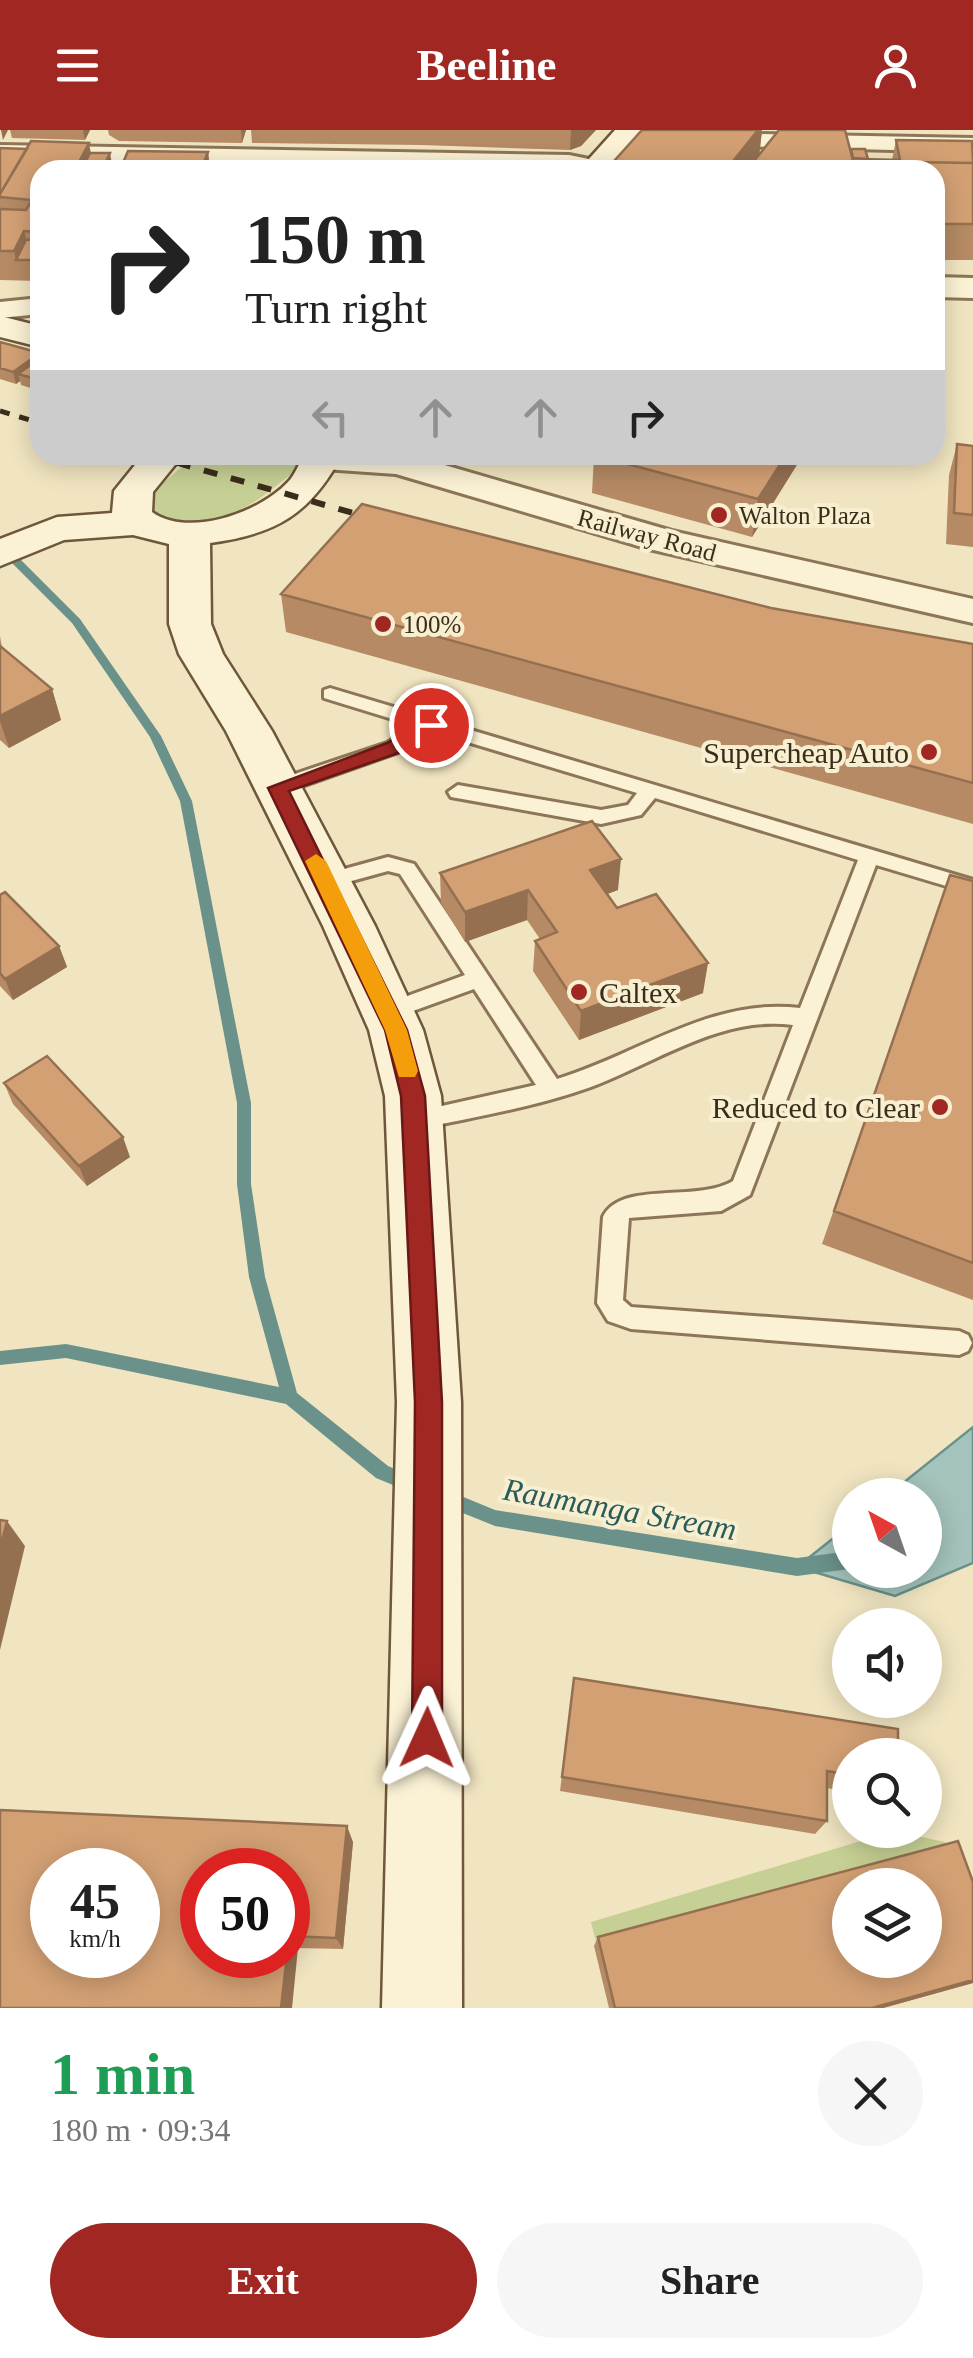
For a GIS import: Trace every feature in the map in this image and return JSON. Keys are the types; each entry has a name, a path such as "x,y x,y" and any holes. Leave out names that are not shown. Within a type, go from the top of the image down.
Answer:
{"main road":[{"path":"609,160 645,136"},
{"path":"0,326 30,317"},
{"path":"135,504 158,465"},
{"path":"135,504 164,536 220,533 265,514 308,484 319,465"},
{"path":"0,554 30,521 135,504"},
{"path":"190,537 187,593 196,639 326,881 388,1012 413,1096 429,1402 430,1584 422,2008"}],"street":[{"path":"645,136 936,137 973,145"},
{"path":"0,152 454,160"},
{"path":"945,287 973,288"},
{"path":"0,310 30,313"},
{"name":"Railway Road","path":"405,465 680,545 973,611"}],"lane":[{"path":"330,694 973,887"},
{"path":"278,788 394,747 431,725"},
{"path":"458,792 601,817 634,810 650,791"},
{"path":"870,856 742,1188 722,1201 634,1203 622,1208 615,1217 610,1303 617,1313 632,1318 958,1343"},
{"path":"326,881 388,864 407,869 551,1088"},
{"path":"388,1012 479,978"},
{"path":"414,1121 551,1088 744,1020 774,1013 808,1018"}],"green space":[{"path":"184,465 296,465 296,470 263,496 229,516 211,521 172,519 151,511 152,492"},
{"path":"945,1842 973,1911 973,1951 942,1961 942,1868 832,1868 832,1978 889,1978 795,2008 609,1994 591,1922 837,1848 942,1848"}],"water":[{"path":"973,1427 973,1563 942,1576 942,1478 909,1478"},
{"path":"832,1539 832,1577 797,1567"},
{"path":"868,1588 914,1588 895,1596"}],"building":[{"path":"642,130 758,130 734,160 615,160"},
{"path":"779,130 845,130 853,160 755,160"},
{"path":"896,140 972,141 973,163 900,160"},
{"path":"31,141 89,143 80,160 30,160 30,200 0,194"},
{"path":"0,148 27,149 0,194"},
{"path":"851,149 865,149 868,159 853,158"},
{"path":"128,151 208,152 205,160 124,160"},
{"path":"90,153 110,153 107,160 86,160"},
{"path":"945,163 973,163 973,224 945,224"},
{"path":"30,203 30,231 24,231 14,251 0,251 0,209 26,210"},
{"path":"26,240 30,240 30,260 16,260"},
{"path":"0,342 30,350 30,360 13,372 0,368"},
{"path":"30,365 30,377 18,374"},
{"path":"957,444 973,446 973,515 954,513"},
{"path":"631,465 780,465 758,499"},
{"path":"362,504 771,608 973,644 973,783 281,594"},
{"path":"0,646 52,689 0,716"},
{"path":"592,821 621,859 590,870 617,908 656,894 708,963 581,1011 535,941 557,932 528,890 465,912 440,873"},
{"path":"950,875 973,881 973,1263 834,1211"},
{"path":"5,892 59,946 5,979 0,973 0,895"},
{"path":"47,1056 123,1137 79,1166 4,1083"},
{"path":"0,1520 7,1521 0,1548"},
{"path":"574,1678 898,1729 898,1738 832,1738 832,1772 827,1771 827,1821 562,1777"},
{"path":"0,1810 347,1826 336,1938 310,1937 310,1848 180,1848 180,1978 284,1978 281,2008 0,2008"},
{"path":"958,1841 973,1882 973,1980 872,2008 615,2008 598,1937 832,1875 832,1978 942,1978 942,1868 857,1868"}],"waterway":[{"path":"0,545 76,621 155,736 186,801 244,1103 244,1184 257,1277 290,1397"},
{"name":"Raumanga Stream","path":"0,1358 66,1351 290,1397"},
{"name":"Raumanga Stream","path":"290,1397 382,1472 410,1484"},
{"name":"Raumanga Stream","path":"444,1497 495,1518 797,1567 832,1562"}],"railway":[{"path":"0,411 30,420"},
{"path":"185,465 381,521"}],"slow traffic":[{"path":"316,861 396,1030 407,1071"}],"place":[{"name":"Walton Plaza","path":"719,515"},
{"name":"100%","path":"383,624"},
{"name":"Supercheap Auto","path":"929,752"},
{"name":"Caltex","path":"579,992"},
{"name":"Reduced to Clear","path":"940,1107"}],"route":[{"path":"427,1738 429,1402 413,1096 396,1030 349,926 278,788 394,747 419,736 431,725"}]}
